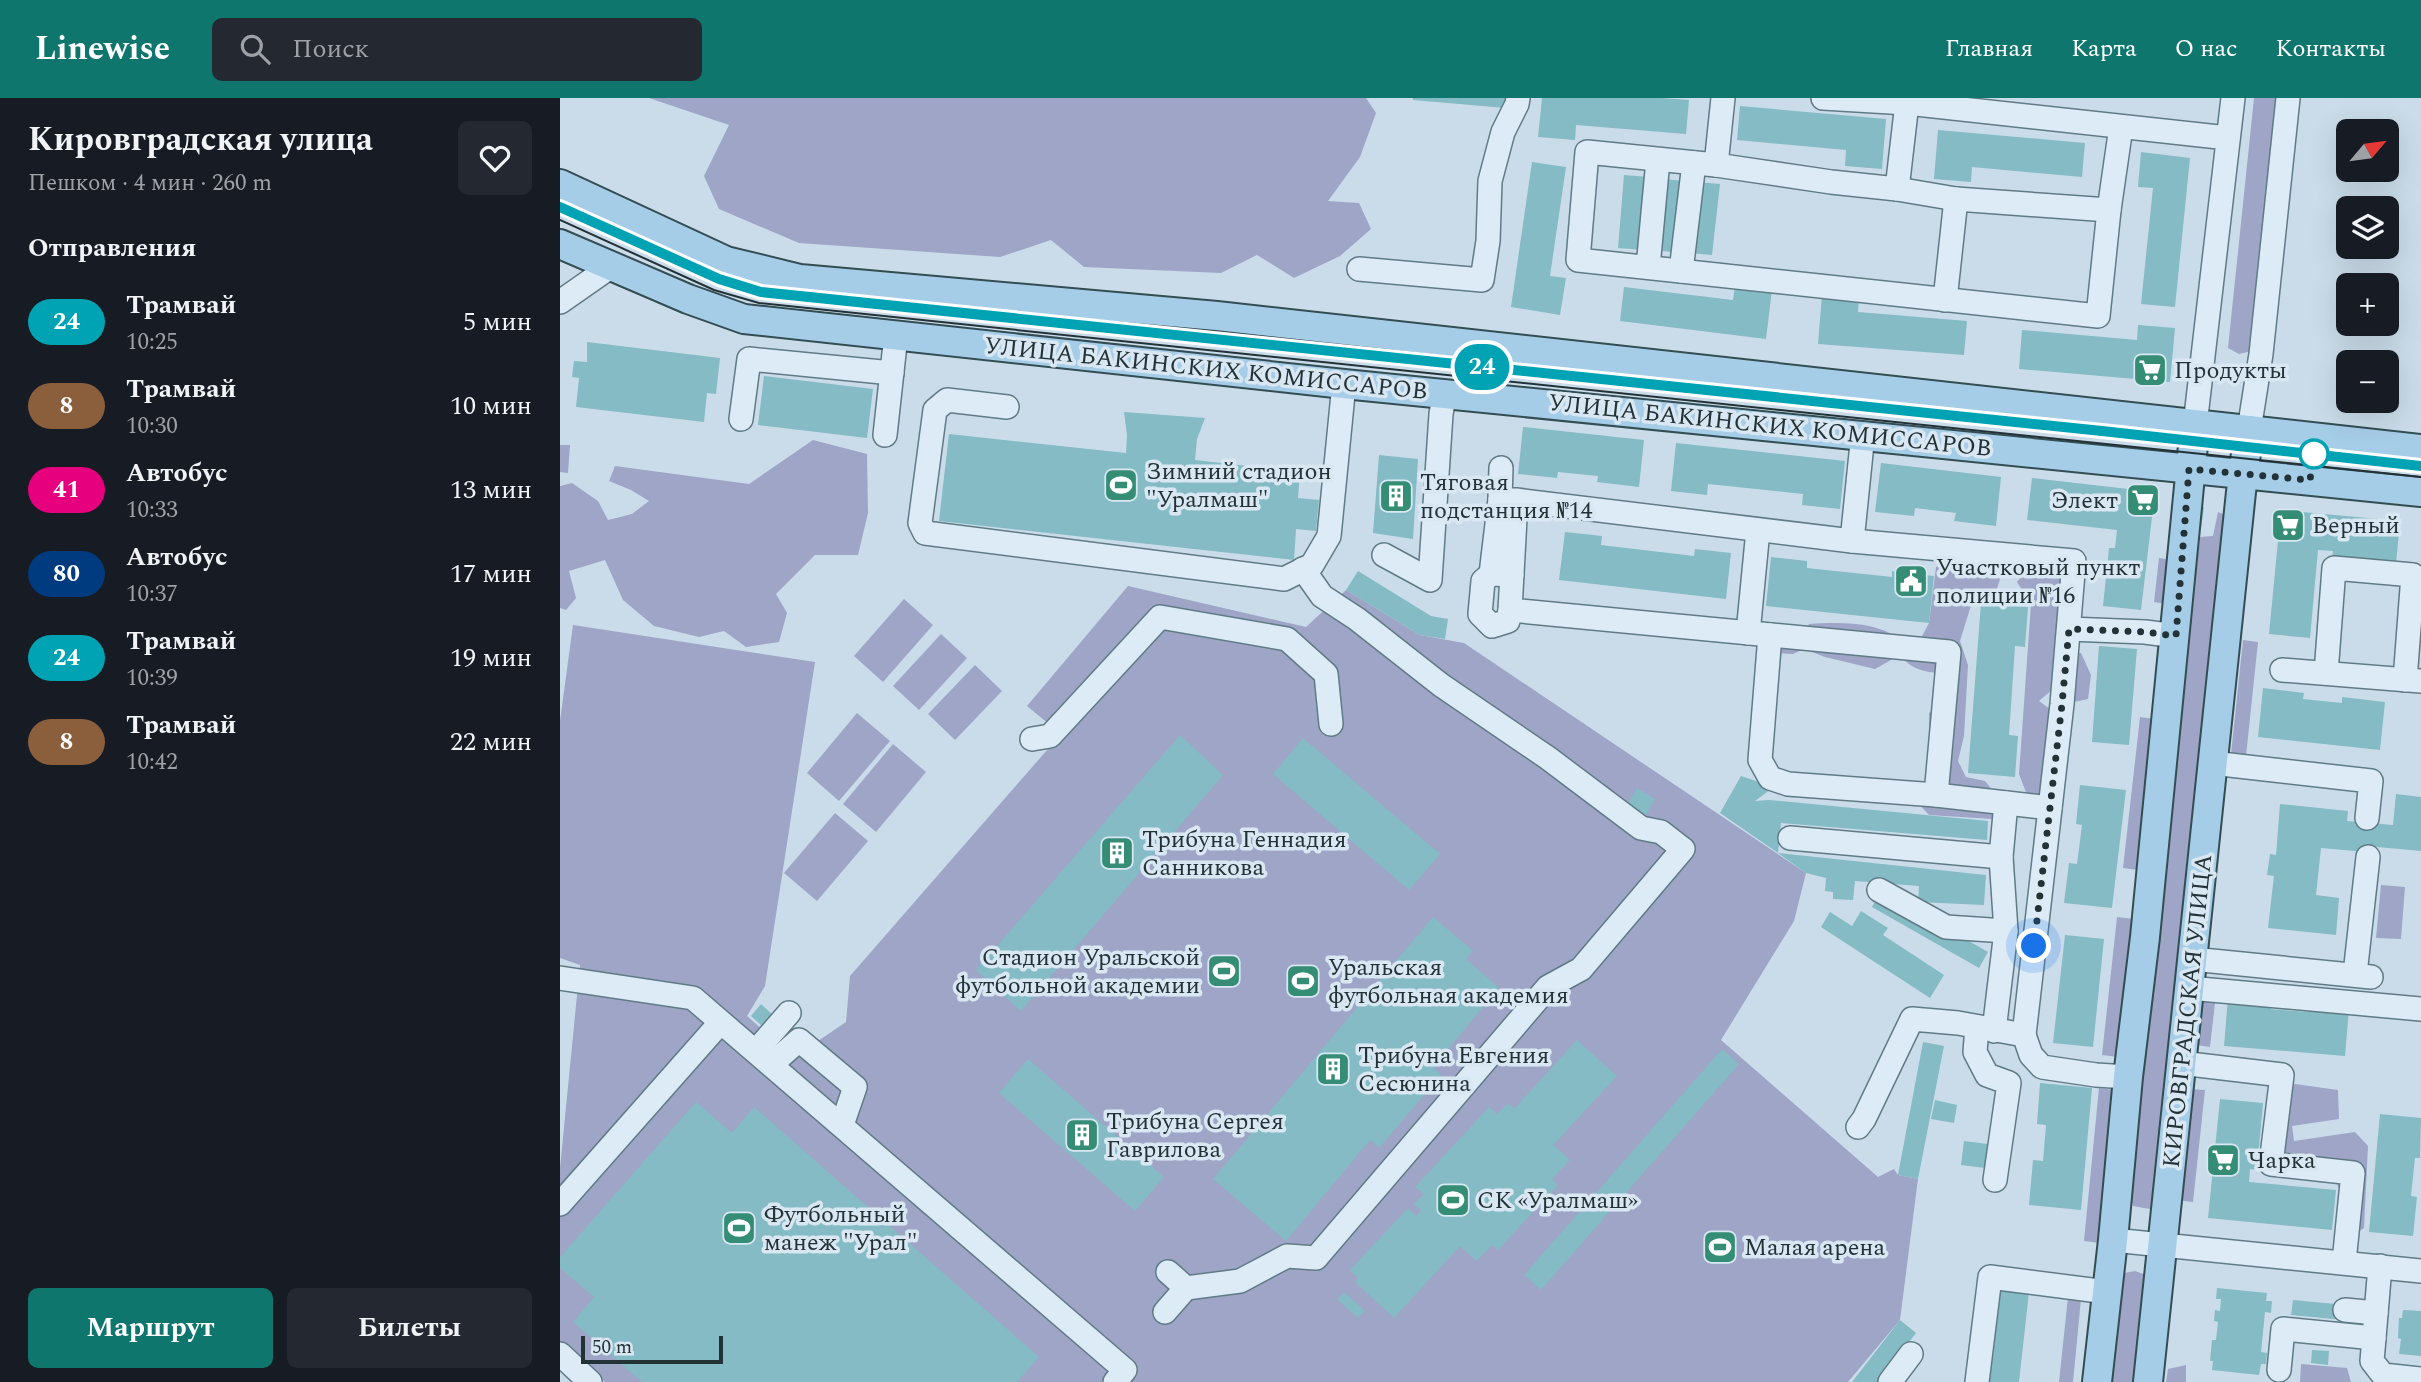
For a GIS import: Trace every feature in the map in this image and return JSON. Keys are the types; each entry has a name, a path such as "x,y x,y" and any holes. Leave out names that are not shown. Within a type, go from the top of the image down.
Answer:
{"main road":[{"name":"УЛИЦА БАКИНСКИХ КОМИССАРОВ","path":"560,184 726,261 800,279 1217,316 2421,449"},
{"name":"УЛИЦА БАКИНСКИХ КОМИССАРОВ","path":"560,244 688,299 744,319 1344,384 1445,392 2421,492"},
{"name":"КИРОВГРАДСКАЯ УЛИЦА","path":"2097,1382 2176,636 2195,425"},
{"name":"КИРОВГРАДСКАЯ УЛИЦА","path":"2148,1382 2249,430"}],"street":[{"path":"1359,270 1482,280 1488,240 1490,181 1503,132 1518,98"},
{"path":"1681,271 1723,98"},
{"path":"1823,98 1907,103 2228,138"},
{"name":"КИРОВГРАДСКАЯ УЛИЦА","path":"2195,425 2233,98"},
{"name":"КИРОВГРАДСКАЯ УЛИЦА","path":"2249,430 2261,354 2288,98"},
{"path":"1897,189 1907,103"},
{"path":"2109,210 1956,199 1705,164 1587,152 1578,260 2098,316 2120,127"},
{"path":"1648,267 1658,160"},
{"path":"1945,300 1956,199"},
{"path":"560,302 612,265"},
{"path":"885,435 896,335"},
{"path":"741,419 748,359 892,373"},
{"path":"1007,407 947,400 935,410 920,523 925,533 1284,579 1312,565 1329,536 1344,384"},
{"path":"1384,555 1430,580 1441,414 1445,392"},
{"path":"1852,541 1863,434"},
{"path":"1501,468 1508,500 1502,574 1510,610 1508,621 1492,626 1479,614 1483,581 1502,574"},
{"path":"1508,500 1579,497 1758,530 2074,561 2069,629 2024,1035 2031,1055 2042,1067 2128,1077"},
{"path":"1758,530 1760,760 1770,778 1788,784 1936,795 2050,808"},
{"path":"2282,670 2413,680 2413,575 2334,568 2326,673"},
{"path":"1165,1312 1186,1287 1240,1281 1287,1256 1317,1258 1548,987 1581,969 1683,849 1661,832 1642,828 1548,758 1441,685 1322,596 1303,569"},
{"path":"1510,610 1949,652 1936,795"},
{"path":"1032,738 1050,736 1160,617 1287,639 1326,674 1331,724"},
{"path":"2069,629 2176,636"},
{"path":"2213,763 2371,780 2367,818"},
{"path":"1995,1180 2009,1083 1987,1075 1975,1052 1986,1029 2006,931 2001,857 2006,803"},
{"path":"1790,838 2001,857"},
{"path":"2192,960 2363,975 2368,857"},
{"path":"1879,890 1946,927 2006,931"},
{"path":"561,985 693,998 1125,1370 1115,1382"},
{"path":"2189,988 2421,1009"},
{"path":"764,1057 789,1013"},
{"path":"1858,1127 1912,1019 2024,1035"},
{"path":"560,1203 720,1023"},
{"path":"764,1057 799,1041 855,1087 842,1125"},
{"path":"2181,1063 2282,1075 2271,1164 2353,1173 2344,1262"},
{"path":"2113,1240 2421,1271"},
{"path":"2380,1266 2372,1362 2383,1375 2421,1378"},
{"path":"1168,1272 1186,1287"},
{"path":"1977,1382 1990,1277 2107,1292"},
{"path":"2345,1310 2376,1313"},
{"path":"2279,1370 2283,1329 2374,1338"},
{"path":"560,1354 590,1382"},
{"path":"1890,1382 1911,1354"}],"shaded area":[{"path":"649,98 1366,98 1376,113 1360,157 1328,201 1359,203 1371,229 1340,256 1294,278 1257,255 1221,273 1084,267 1051,240 1000,257 799,243 719,209 704,176 729,125"},
{"path":"2254,98 2278,98 2252,351 2239,354 2228,348"},
{"path":"813,440 867,454 868,513 858,555 815,555 776,594 787,613 779,642 746,647 724,631 699,637 654,626 623,600 605,560 569,571 576,598 566,610 560,608 560,486 572,483 598,501 608,520 632,514 649,501 609,481 615,466 749,484"},
{"path":"560,445 570,445 568,473 560,472"},
{"path":"2218,512 2228,516 2155,1210 2133,1206 2130,1195 2200,537 2213,536"},
{"path":"2159,558 2173,560 2167,604 2154,602"},
{"path":"1952,560 1963,571 1986,562 2000,579 1995,595 1973,599 1960,641 1968,665 1964,736 1958,761 1966,777 1985,781 1999,798 1992,819 1929,815 1918,803 1930,777 1929,713 1952,697 1954,674 1918,669 1900,655 1875,669 1804,649 1793,654 1773,653 1784,640 1799,643 1809,624 1858,624 1882,630 1902,641 1920,640 1929,623 1936,567"},
{"path":"2067,568 2082,582 2055,636 2060,655 2081,653 2091,675 2088,699 2069,703 2053,689 2039,701 2065,720 2042,803 2027,795 2019,774 2031,604 2017,582 2027,569 2049,577"},
{"name":"Уральская футбольная академия","path":"1128,586 1306,627 1346,590 1420,635 1464,643 1806,873 1794,921 1721,1040 1878,1177 1894,1169 1898,1175 1918,1179 1900,1320 1848,1382 605,1382 560,1342 560,1168 580,965 560,958 560,721 573,625 815,662 765,986 747,1016 782,1047 818,1041 846,1022 850,976 1061,734 1027,706"},
{"path":"904,599 933,625 883,682 854,656"},
{"path":"941,634 967,658 919,710 893,686"},
{"path":"2243,640 2258,642 2246,756 2231,754"},
{"path":"975,665 1002,691 955,740 928,714"},
{"path":"857,713 890,741 839,801 807,773"},
{"path":"2140,717 2155,719 2138,870 2123,868"},
{"path":"893,744 926,772 876,832 843,804"},
{"path":"835,813 868,841 817,901 784,873"},
{"path":"2381,885 2405,887 2401,939 2376,938"},
{"path":"2117,917 2134,919 2119,1057 2102,1055"},
{"path":"2202,1001 2215,1003 2210,1047 2197,1045"},
{"path":"2288,1083 2338,1090 2339,1119 2292,1126 2294,1141 2355,1132 2368,1146 2364,1228 2353,1235 2339,1219 2340,1190 2328,1166 2286,1160 2266,1143"},
{"path":"2099,1088 2115,1090 2099,1243 2084,1241"},
{"path":"2188,1089 2205,1090 2193,1202 2176,1200"},
{"path":"2135,1271 2146,1275 2140,1382 2108,1382 2118,1287 2124,1273"},
{"path":"2068,1297 2081,1299 2073,1382 2059,1382"},
{"path":"2301,1364 2347,1368 2351,1382 2300,1382"},
{"path":"2186,1365 2186,1382 2166,1382 2168,1369"}],"building":[{"path":"1505,98 1505,108 1413,100"},
{"path":"1542,98 1689,100 1686,134 1576,125 1575,140 1538,137"},
{"path":"1740,106 1886,119 1882,169 1845,166 1846,150 1737,140"},
{"path":"1938,130 2085,143 2082,177 1972,167 1971,182 1934,179"},
{"path":"2141,152 2190,158 2175,307 2141,304 2153,188 2138,187"},
{"path":"1532,162 1566,167 1550,276 1566,278 1560,315 1511,307"},
{"path":"1624,175 1649,177 1643,250 1618,248"},
{"path":"1663,179 1685,181 1678,253 1655,250"},
{"path":"1697,182 1720,184 1712,255 1689,253"},
{"path":"1735,285 1772,290 1766,339 1620,321 1624,287 1733,300"},
{"path":"1822,294 1859,297 1858,312 1967,321 1964,355 1818,344"},
{"path":"2138,325 2175,328 2170,382 2019,369 2022,330 2137,340"},
{"path":"587,342 720,358 716,394 707,393 704,422 576,407 579,378 572,377 574,361 587,362"},
{"path":"764,376 873,389 867,438 758,425"},
{"name":"Зимний стадион \"Уралмаш\"","path":"1124,412 1205,418 1197,439 1195,460 1300,472 1298,498 1319,500 1316,531 1296,529 1294,560 939,521 949,434 1126,453"},
{"path":"1523,427 1644,440 1639,487 1597,482 1598,476 1558,472 1557,478 1518,474"},
{"path":"1676,443 1845,461 1840,509 1802,505 1803,494 1708,484 1707,495 1671,491"},
{"name":"Тяговая подстанция №14","path":"1379,455 1418,459 1413,539 1373,533"},
{"path":"1881,463 2001,477 1996,526 1954,521 1956,513 1915,508 1914,516 1875,512"},
{"path":"2032,478 2155,492 2141,610 2103,606 2109,548 2115,548 2117,530 2027,520"},
{"path":"2195,506 2204,507 2201,528 2192,527"},
{"path":"2281,510 2400,521 2396,564 2332,558 2333,551 2318,550 2310,638 2269,634"},
{"path":"1565,532 1602,536 1601,545 1694,556 1695,549 1731,553 1726,599 1559,580"},
{"path":"1771,557 1807,561 1807,568 1892,577 1892,571 1934,576 1929,623 1766,606"},
{"path":"1358,571 1431,616 1448,619 1445,639 1420,635 1346,590"},
{"path":"1981,603 2028,607 2025,647 2015,646 2009,735 2018,736 2015,777 1968,773"},
{"path":"2099,646 2137,649 2129,745 2092,742"},
{"path":"2263,688 2304,693 2303,699 2342,703 2342,697 2385,702 2380,750 2258,737"},
{"name":"Трибуна Геннадия Санникова","path":"1180,735 1223,775 1021,1011 976,970"},
{"path":"1303,738 1440,854 1409,890 1273,774"},
{"path":"1741,776 1774,787 1755,801 1769,800 1988,821 1987,840 1781,823 1778,853 1720,813"},
{"path":"2080,785 2126,790 2112,908 2064,903 2069,863 2077,864 2082,825 2076,824"},
{"path":"1637,788 1655,799 1643,820 1625,809"},
{"path":"2396,794 2421,797 2421,851 2366,846 2366,852 2321,848 2316,895 2339,898 2336,935 2268,928 2274,876 2267,875 2270,854 2276,855 2280,804 2348,811 2347,821 2393,825"},
{"path":"1778,853 1986,875 1984,905 1918,902 1919,886 1855,881 1853,900 1833,899 1833,892 1825,891 1826,878 1806,873"},
{"path":"1881,891 1988,952 1979,968 1872,907"},
{"path":"1861,911 1888,928 1883,935 1944,975 1930,998 1821,927 1830,912 1852,926"},
{"path":"1433,917 1473,951 1466,959 1499,988 1433,1067 1441,1075 1379,1148 1370,1140 1286,1241 1213,1179"},
{"path":"2065,935 2104,939 2093,1047 2053,1043"},
{"path":"2228,998 2272,1002 2271,1009 2308,1012 2309,1005 2349,1009 2345,1056 2224,1046"},
{"path":"761,1004 772,1014 762,1026 751,1016"},
{"path":"1577,1040 1617,1076 1553,1145 1570,1160 1552,1179 1558,1185 1498,1250 1492,1245 1476,1261 1460,1246 1394,1318 1355,1282 1358,1278 1350,1270 1408,1208 1416,1216 1421,1210 1414,1204 1424,1194 1415,1187 1489,1107 1497,1114 1508,1103 1514,1109"},
{"path":"1923,1042 1944,1046 1918,1179 1898,1175"},
{"path":"1722,1049 1739,1064 1541,1290 1524,1275"},
{"name":"Трибуна Сергея Гаврилова","path":"1028,1059 1164,1177 1135,1211 999,1093"},
{"path":"2040,1083 2092,1088 2081,1210 2029,1205 2033,1160 2043,1161 2046,1125 2037,1124"},
{"path":"2220,1099 2263,1103 2257,1170 2250,1169 2249,1182 2336,1190 2332,1230 2208,1218"},
{"path":"1935,1100 1957,1105 1954,1123 1931,1119"},
{"name":"Футбольный манеж \"Урал\"","path":"696,1102 732,1133 754,1107 1039,1357 1017,1382 642,1382 573,1322 594,1297 560,1268 560,1257"},
{"path":"2380,1114 2421,1118 2420,1158 2415,1158 2411,1196 2417,1197 2413,1236 2369,1232"},
{"path":"1964,1141 1988,1144 1985,1168 1961,1165"},
{"path":"2000,1288 2029,1292 2019,1382 1988,1382"},
{"path":"2217,1288 2267,1293 2266,1301 2272,1301 2271,1313 2265,1312 2261,1352 2267,1353 2266,1364 2261,1364 2259,1375 2212,1370 2212,1340 2216,1340 2218,1322 2214,1321 2215,1310 2220,1311 2221,1299 2216,1299"},
{"path":"1344,1292 1365,1311 1358,1318 1337,1299"},
{"path":"2293,1300 2346,1305 2344,1320 2291,1315"},
{"path":"2403,1310 2421,1311 2421,1356 2399,1354 2399,1318 2402,1318"},
{"path":"1900,1320 1916,1333 1878,1382 1852,1382"},
{"path":"2312,1350 2329,1351 2328,1365 2311,1363"}],"tram line":[{"path":"560,207 719,279 761,292 2421,466"},
{"name":"24","path":"560,207 719,279 761,292 2421,466"},
{"path":"560,220 714,290 759,303 2421,477"}],"place":[{"name":"Продукты","path":"2150,370"},
{"name":"Зимний стадион \"Уралмаш\"","path":"1121,485"},
{"name":"Тяговая подстанция №14","path":"1396,496"},
{"name":"Элект","path":"2143,500"},
{"name":"Верный","path":"2288,525"},
{"name":"Участковый пункт полиции №16","path":"1911,581"},
{"name":"Трибуна Геннадия Санникова","path":"1117,853"},
{"name":"Стадион Уральской футбольной академии","path":"1224,971"},
{"name":"Уральская футбольная академия","path":"1303,981"},
{"name":"Трибуна Евгения Сесюнина","path":"1333,1069"},
{"name":"Трибуна Сергея Гаврилова","path":"1082,1135"},
{"name":"Чарка","path":"2223,1160"},
{"name":"СК «Уралмаш»","path":"1453,1200"},
{"name":"Футбольный манеж \"Урал\"","path":"739,1228"},
{"name":"Малая арена","path":"1720,1247"}],"route":[{"path":"2034,946 2069,629 2176,636 2189,469 2310,480 2314,454"}]}
